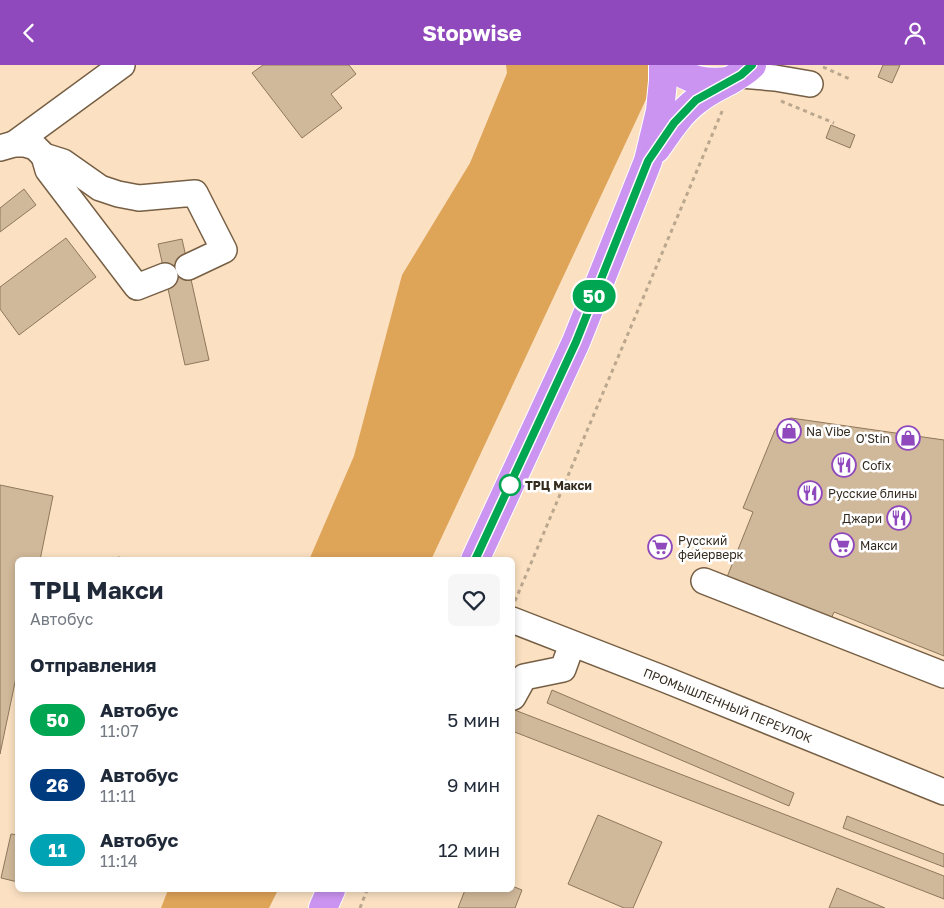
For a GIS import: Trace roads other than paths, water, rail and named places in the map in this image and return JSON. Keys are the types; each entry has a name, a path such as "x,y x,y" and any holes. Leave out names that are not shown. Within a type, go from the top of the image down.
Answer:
{"highway":[{"path":"476,557 576,342 648,161 660,111 663,65"},
{"path":"673,65 678,71 694,79 712,83 737,82"},
{"path":"648,161 674,123 696,100 737,82"},
{"path":"323,908 330,892"}],"street":[{"path":"7,146 122,65"},
{"path":"737,82 775,78 810,85 784,65"},
{"path":"7,146 25,144 35,147 44,156 63,162 100,188 138,199 196,193 224,250 188,267"},
{"path":"44,156 48,170 137,287 165,276"},
{"path":"704,581 944,675"},
{"name":"ПРОМЫШЛЕННЫЙ ПЕРЕУЛОК","path":"515,621 944,792"},
{"path":"515,693 524,677 563,669 572,644"}],"place":[{"name":"Na Vibe","path":"789,431"},
{"name":"O'Stin","path":"908,438"},
{"name":"Cofix","path":"844,465"},
{"name":"ТРЦ Макси","path":"510,485"},
{"name":"Русские блины","path":"810,493"},
{"name":"Джари","path":"899,518"},
{"name":"Макси","path":"842,545"},
{"name":"Русский фейерверк","path":"660,547"}]}
